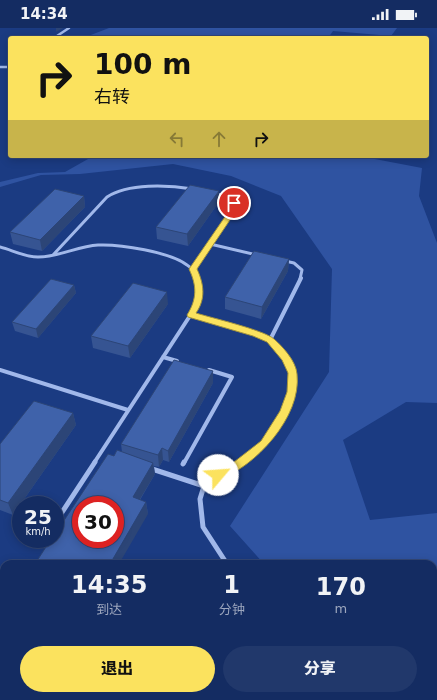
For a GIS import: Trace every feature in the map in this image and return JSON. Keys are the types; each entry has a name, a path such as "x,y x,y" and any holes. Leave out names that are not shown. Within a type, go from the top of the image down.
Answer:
{"street":[{"path":"57,36 69,28"},
{"path":"53,255 106,197 116,190 173,186 199,190"},
{"path":"193,269 234,208 234,203 231,199 226,196 212,193"},
{"path":"210,244 263,256"},
{"path":"0,247 38,257 98,246 113,246 163,254 181,261 193,269 198,280 199,294 197,305 64,509"},
{"path":"270,340 302,276 302,270 294,263 279,260"},
{"path":"191,315 256,334 270,340 286,358 293,373 292,392 285,412 264,444 238,465 218,475 204,486 200,499 203,527 224,560"},
{"path":"163,357 186,364"},
{"path":"183,464 232,377 201,368"},
{"path":"0,370 128,410"},
{"path":"101,452 109,454"},
{"path":"145,466 204,486"}],"shaded area":[{"path":"109,28 397,28 391,36 333,31 329,36 88,36"},
{"path":"86,158 370,158 422,168 419,196 437,243 437,403 406,402 343,440 370,520 437,513 437,560 260,560 230,526 329,372 332,269 281,196 231,176 173,164 80,174 41,175 0,187 0,182 38,173 65,172 88,159"}],"building":[{"path":"190,185 219,191 187,234 156,227"},
{"path":"55,189 84,196 40,240 10,232"},
{"path":"254,251 289,259 262,307 225,297"},
{"path":"51,279 74,285 36,329 12,322"},
{"path":"133,283 167,292 128,346 91,336"},
{"path":"174,360 213,371 168,451 162,448 158,455 121,444"},
{"path":"34,401 73,413 8,503 0,500 0,444"},
{"path":"117,450 153,463 133,497 146,502 124,540 124,496 80,496 108,454 114,456"},
{"path":"72,508 72,548 119,548 112,560 38,560 45,548 64,548 64,520"}],"route":[{"path":"218,475 238,465 264,444 285,412 292,392 293,373 286,358 270,340 256,334 191,315 197,305 199,294 198,280 193,269 234,208 234,203"}]}
